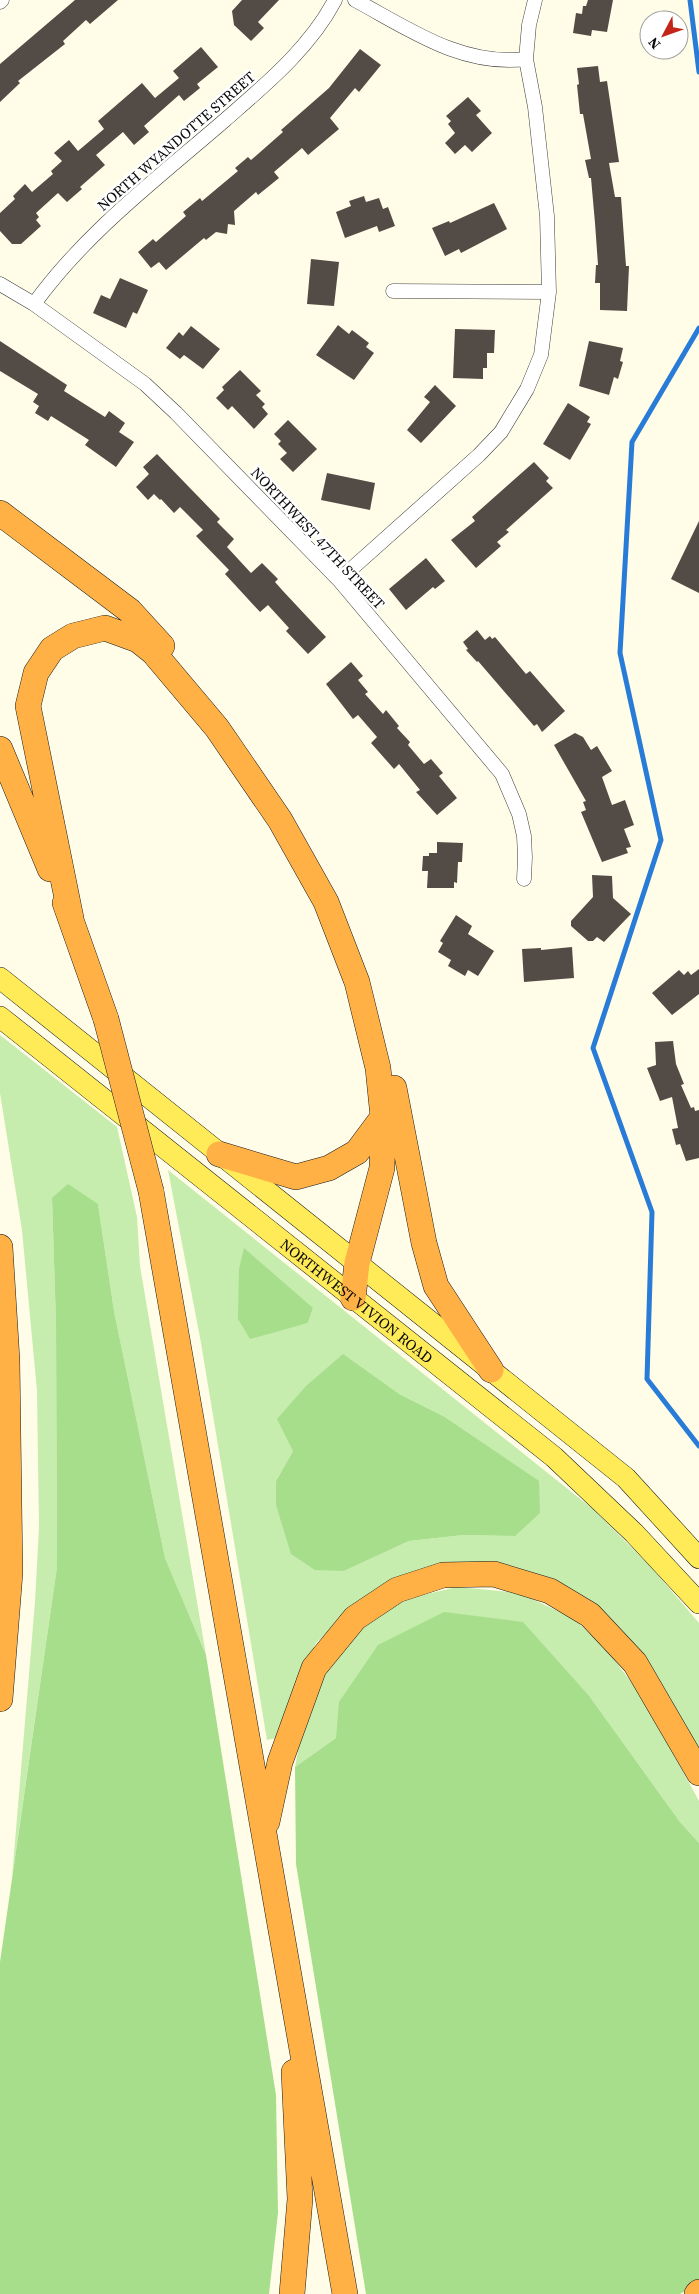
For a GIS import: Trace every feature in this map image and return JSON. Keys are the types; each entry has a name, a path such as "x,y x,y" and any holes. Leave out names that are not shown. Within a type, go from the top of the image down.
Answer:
{"highway":[{"path":"0,513 130,611 200,690 263,769 346,913 374,988 424,1243 436,1286 491,1370"},
{"path":"71,918 28,706 36,673 52,649 73,636 105,628 138,640 153,652 217,728 280,820 326,902 358,982 378,1068 383,1116 382,1168 357,1263 353,1298"},
{"path":"0,749 71,918 106,1019 151,1191 345,2294"},
{"path":"219,1154 296,1177 329,1168 357,1152 383,1116"},
{"path":"0,1247 7,1360 10,1573 0,1699"},
{"path":"264,1834 280,1762 314,1668 355,1618 397,1590 443,1575 494,1574 550,1591 590,1615 635,1663 699,1773"},
{"path":"290,1977 300,2199 292,2294"}],"main road":[{"name":"NORTHWEST VIVION ROAD","path":"0,978 626,1478 699,1558"},
{"name":"NORTHWEST VIVION ROAD","path":"0,1017 554,1457 634,1533 699,1603"}],"street":[{"name":"NORTH WYANDOTTE STREET","path":"34,304 65,264 96,232 267,84 321,24 335,0"},
{"path":"355,0 435,43 456,52 512,61 526,59"},
{"path":"339,580 479,455 501,432 527,389 541,355 549,292 547,216 535,107 526,59 529,25 535,0"},
{"name":"NORTHWEST 47TH STREET","path":"0,284 34,304 145,384 176,412 339,580 502,774 520,814 526,857 524,879"},
{"path":"393,291 549,292"}],"green space":[{"path":"0,1035 117,1127 137,1217 140,1266 206,1655 165,1558 114,1311 98,1204 52,1198 56,1323 57,1567 12,1878 35,1602 39,1527 37,1391 22,1230 0,1093"},
{"path":"168,1170 594,1510 650,1566 699,1623 699,1748 628,1639 506,1567 359,1601 316,1643 295,1684 276,1738 267,1740 201,1343","holes":["313,1308 308,1323 268,1333","399,1394 443,1416 515,1536 464,1535 409,1541 344,1571 276,1481 293,1451"]},
{"path":"68,1184 98,1204 114,1311 165,1558 206,1655 276,2095 278,2213 269,2294 0,2294 0,1962 57,1567 56,1323 52,1198"},
{"path":"244,1248 313,1308 308,1323 250,1339 238,1319 239,1269"},
{"path":"343,1354 399,1394 443,1416 539,1481 540,1513 515,1536 464,1535 409,1541 344,1571 315,1570 291,1554 276,1505 276,1481 293,1451 277,1419 306,1386"},
{"path":"457,1587 520,1593 574,1619 607,1650 643,1698 699,1801 699,1843 680,1822 590,1697 336,1738 295,1767 308,1711 329,1669 347,1643 370,1621 391,1607 418,1596"},
{"path":"444,1612 523,1622 590,1697 680,1822 699,1843 699,2283 680,2294 366,2294 296,1864 295,1767 336,1738 339,1702 378,1645"}],"building":[{"path":"75,0 118,0 90,24 86,20 63,41 65,44 18,81 20,83 0,102 0,64"},
{"path":"242,0 279,0 258,22 264,28 251,41 234,25 232,11"},
{"path":"588,0 613,0 607,32 592,30 591,36 573,33 576,13 582,14 583,6 586,6"},
{"path":"201,47 218,67 197,84 200,88 184,101 179,95 144,126 149,132 134,145 123,132 96,155 105,165 80,187 82,189 67,202 58,193 36,213 39,217 36,220 41,226 21,244 12,244 0,231 0,213 15,199 13,196 25,184 32,192 53,174 51,171 62,161 54,153 69,140 78,151 104,129 98,121 142,83 155,98 179,78 173,71"},
{"path":"360,49 381,65 359,92 355,88 330,118 339,129 308,155 302,148 274,172 279,178 258,195 256,192 234,211 235,225 228,224 227,234 216,232 206,240 204,238 166,270 159,262 151,268 138,252 153,239 156,242 186,216 183,212 200,198 202,201 238,171 235,168 248,157 251,160 283,132 281,130 329,88"},
{"path":"598,66 600,82 607,81 619,162 609,163 615,197 621,197 626,266 629,266 627,311 600,310 600,283 595,283 596,265 598,265 595,223 591,178 589,178 585,160 591,159 583,114 580,114 577,68"},
{"path":"468,97 481,111 476,115 492,133 472,152 465,145 455,154 445,143 455,133 448,124 451,121 446,116"},
{"path":"364,196 366,202 379,198 383,209 388,207 395,226 379,232 377,226 345,238 336,212 351,206 349,201"},
{"path":"494,203 507,229 461,253 459,249 445,256 432,228 449,221 450,223"},
{"path":"311,259 339,262 334,306 307,304"},
{"path":"120,278 148,290 137,314 133,312 126,328 93,313 101,295 110,299"},
{"path":"338,325 349,334 352,330 369,343 366,347 374,353 354,380 316,355"},
{"path":"191,326 220,349 203,369 184,355 180,359 166,348 179,332 183,336"},
{"path":"455,329 495,330 494,353 487,353 487,368 483,368 483,379 453,378"},
{"path":"0,341 67,385 64,391 105,417 109,411 125,423 119,432 134,442 116,467 85,445 89,440 51,416 48,421 35,413 39,406 33,402 38,394 0,371"},
{"path":"589,341 623,348 620,361 623,362 618,379 614,377 609,395 579,386"},
{"path":"240,370 261,391 256,395 265,404 262,407 268,414 254,429 232,406 228,410 216,398 224,390 222,387"},
{"path":"435,385 456,406 421,443 407,430 430,402 424,397"},
{"path":"568,403 590,417 587,422 591,424 570,460 543,444"},
{"path":"288,420 317,449 293,472 280,459 287,453 278,444 281,441 274,434"},
{"path":"157,454 220,519 217,522 234,539 227,547 251,573 262,563 278,579 275,582 326,637 308,654 286,631 289,628 268,605 260,612 225,574 229,570 196,536 203,530 180,507 174,513 154,494 148,500 136,487 149,474 143,467"},
{"path":"534,462 549,478 546,481 553,488 506,530 509,532 497,542 501,546 476,568 451,540 475,521 472,517"},
{"path":"327,473 375,483 370,510 321,500"},
{"path":"699,521 699,593 671,579"},
{"path":"426,558 445,581 435,589 433,587 406,610 389,589"},
{"path":"477,630 485,640 490,636 492,639 495,637 526,674 530,671 565,711 542,732 537,724 534,726 478,661 466,650 468,649 463,642"},
{"path":"351,662 363,676 358,680 368,692 365,694 383,714 386,710 399,726 397,728 410,742 408,745 424,764 431,759 443,773 439,776 457,798 437,815 416,792 420,790 399,764 394,769 371,743 377,737 358,715 353,719 326,684"},
{"path":"575,733 583,737 591,750 597,746 612,771 602,777 612,805 625,800 634,825 624,829 631,847 626,848 628,853 602,862 581,812 586,810 583,802 586,801 554,745"},
{"path":"437,842 463,843 462,862 458,862 457,883 454,882 454,888 427,888 428,871 422,871 423,856 429,856 429,853 437,853"},
{"path":"592,875 612,876 613,898 631,914 604,942 597,937 593,941 588,941 571,926 571,921 593,897"},
{"path":"456,915 472,926 468,934 494,951 478,976 468,970 465,976 448,966 451,960 438,952 443,943 440,941"},
{"path":"572,947 574,978 524,982 522,949 541,948 541,950"},
{"path":"699,969 699,994 672,1015 652,993 679,970 684,975 688,971 691,975"},
{"path":"673,1041 676,1064 684,1084 681,1085 691,1108 694,1107 695,1111 699,1110 699,1158 686,1161 680,1144 676,1145 672,1129 678,1128 672,1097 660,1101 647,1068 656,1065 655,1042"}],"waterway":[{"path":"690,0 699,72"},
{"path":"699,328 632,442 620,653 661,840 593,1048 652,1212 647,1379 699,1446"}]}
